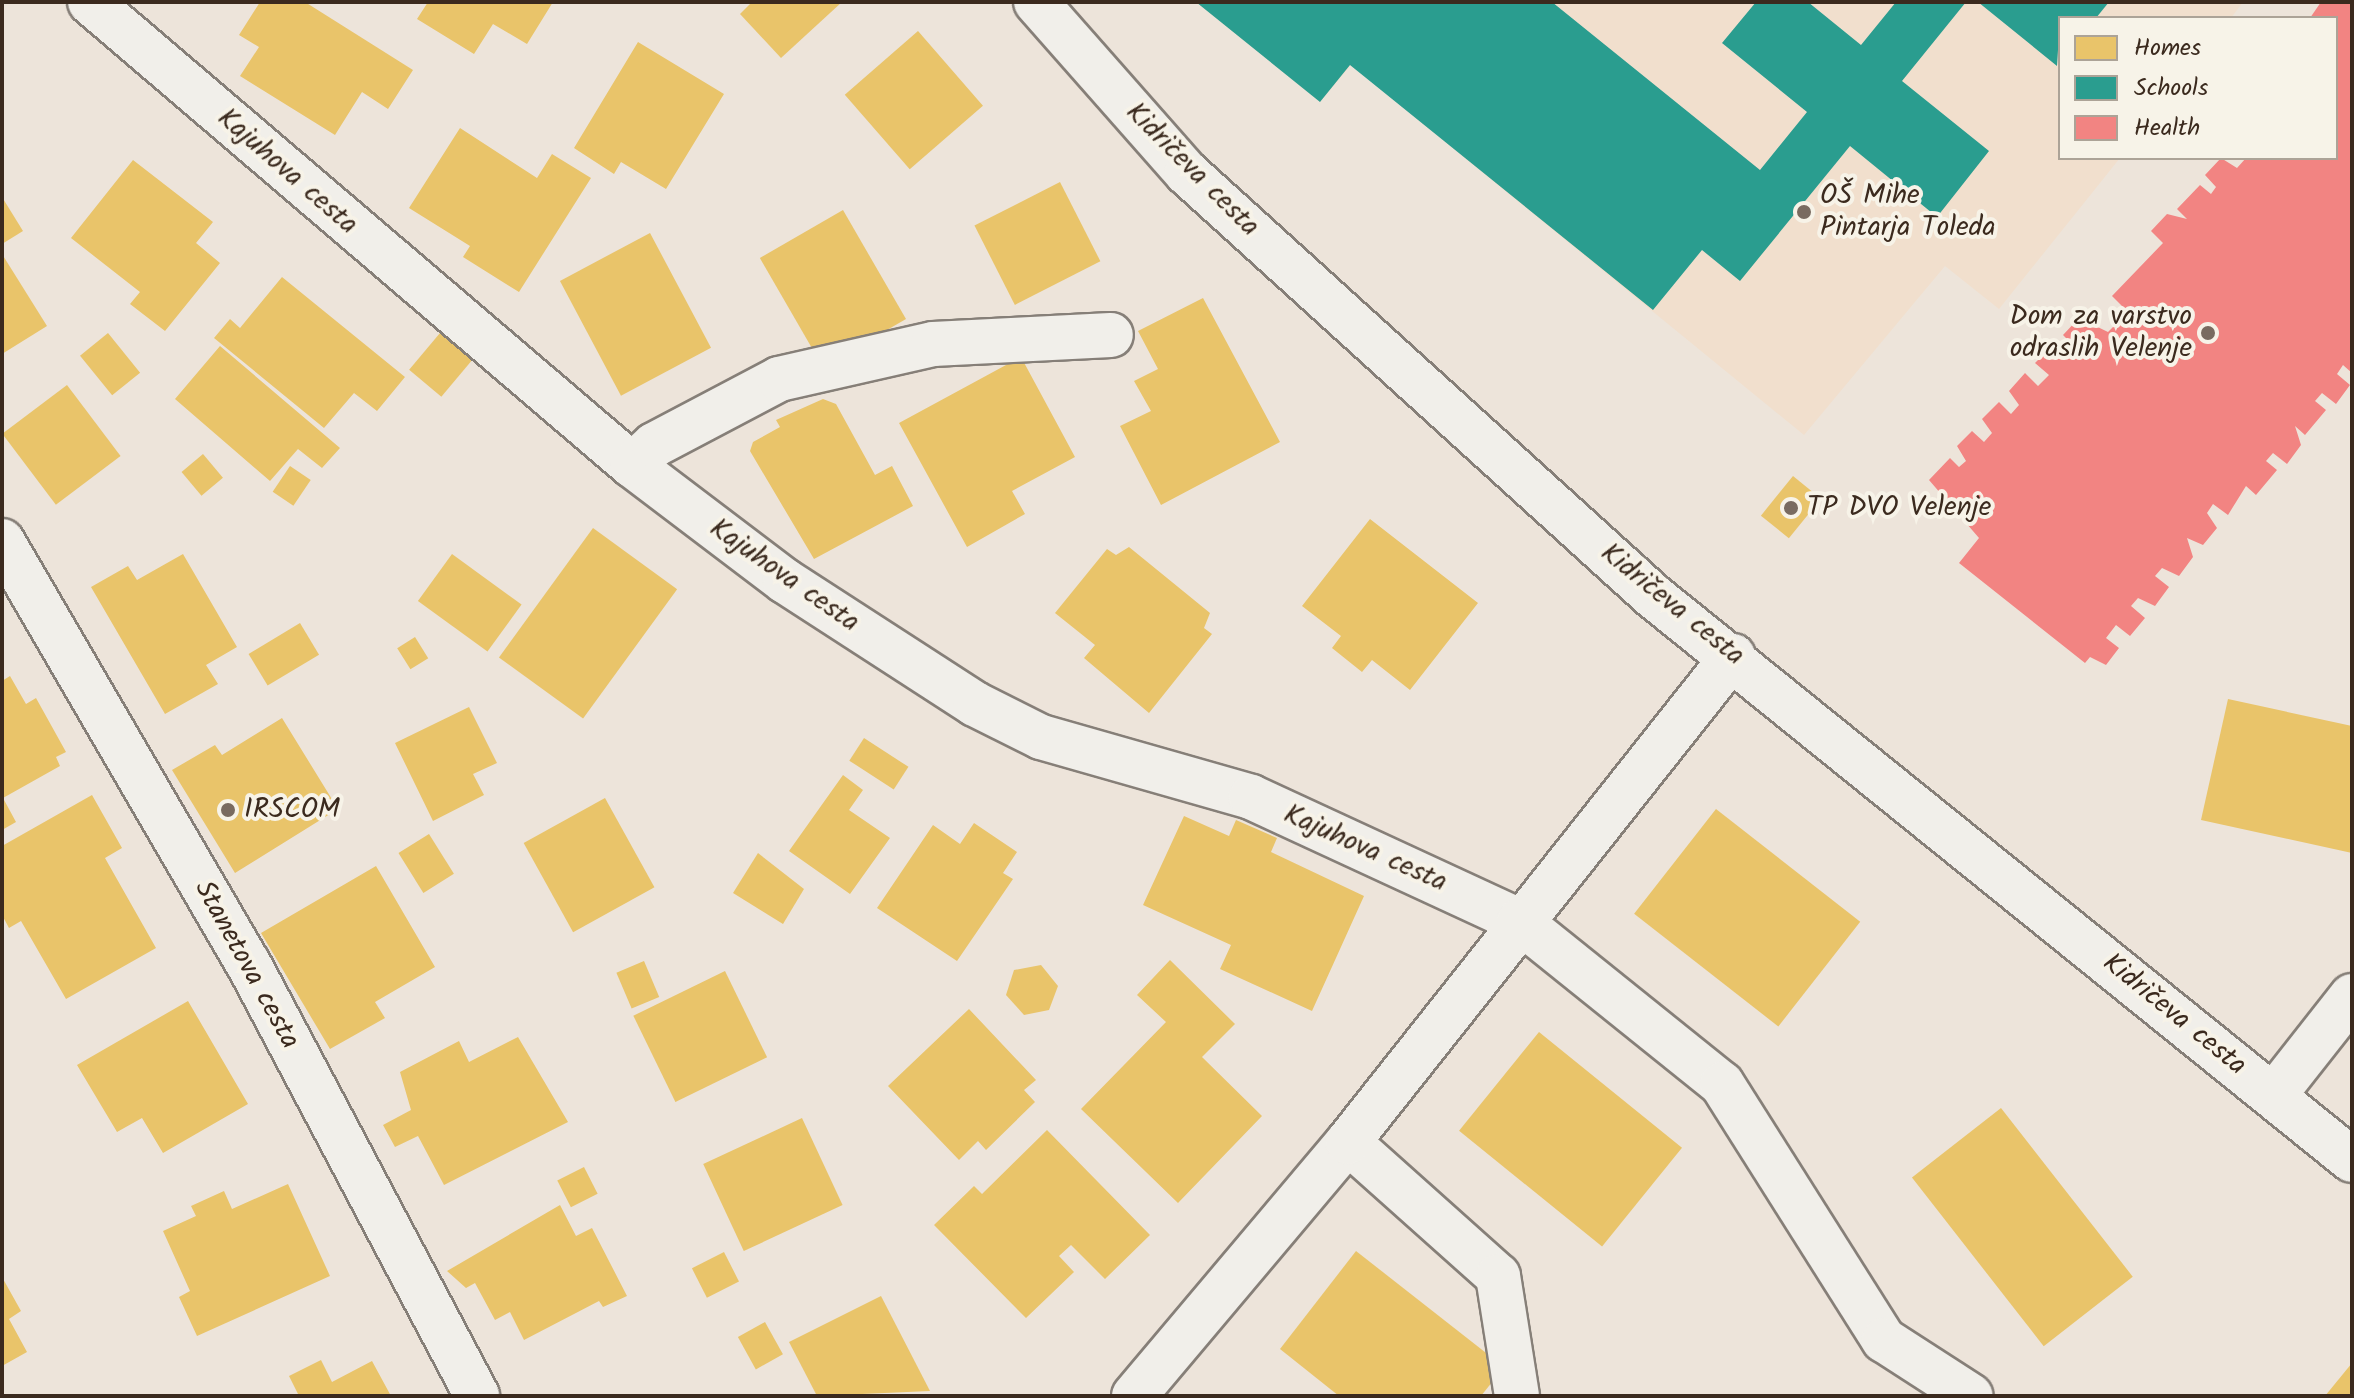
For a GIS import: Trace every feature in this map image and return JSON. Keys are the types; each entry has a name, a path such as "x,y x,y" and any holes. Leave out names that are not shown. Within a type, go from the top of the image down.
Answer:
{"street":[{"name":"Kajuhova cesta","path":"90,2 632,465 785,581 975,704 1041,737 1251,797 1519,921 1722,1084 1884,1340 1971,1396"},
{"name":"Kidričeva cesta","path":"1036,2 1187,173 1653,596 1733,656 2352,1160"},
{"path":"632,465 654,445 779,379 933,344 1111,335"},
{"name":"Stanetova cesta","path":"2,541 248,963 477,1396"},
{"path":"1134,1396 1348,1142 1519,921 1733,656"},
{"path":"2274,1095 2352,996"},
{"path":"1348,1142 1498,1276 1517,1396"}],"shaded area":[{"name":"OŠ Mihe Pintarja Toleda","path":"1196,2 2243,2 2232,16 2058,16 2058,160 2118,160 1999,309 1945,266 1804,435 1351,65 1320,102"}],"building: Homes":[{"path":"260,2 305,2 413,70 388,109 362,92 335,135 240,76 259,47 239,35"},
{"path":"428,2 553,2 527,44 493,24 474,54 417,19"},
{"path":"752,2 842,2 781,58 740,14"},
{"path":"918,31 983,106 910,169 845,95"},
{"path":"638,42 724,94 666,189 621,162 614,174 574,148"},
{"path":"460,128 537,178 552,154 591,178 519,292 463,257 470,246 409,208"},
{"path":"133,160 213,222 196,243 220,263 165,331 130,304 140,292 71,238"},
{"path":"1060,182 1100,261 1015,305 974,226"},
{"path":"2,197 23,231 2,244"},
{"path":"843,210 906,319 823,367 760,258"},
{"path":"650,233 711,348 621,396 560,281"},
{"path":"2,254 47,326 2,354"},
{"path":"282,277 405,377 377,411 354,393 324,428 214,338 230,319 240,328"},
{"path":"1203,298 1280,442 1161,505 1120,426 1151,411 1134,381 1158,369 1138,331"},
{"path":"108,333 140,373 112,395 80,356"},
{"path":"440,333 472,360 441,397 409,370"},
{"path":"220,346 340,448 322,468 298,449 270,481 175,399"},
{"path":"1021,357 1075,457 1012,491 1025,514 967,547 899,423"},
{"path":"67,385 121,456 56,505 2,434"},
{"path":"823,399 836,404 875,475 892,466 913,506 814,559 750,451 753,442 780,427 776,420"},
{"path":"203,454 223,478 201,496 182,472"},
{"path":"290,466 311,480 293,506 273,492"},
{"name":"TP DVO Velenje","path":"1793,476 1821,499 1789,538 1761,516"},
{"path":"1370,519 1478,603 1410,690 1372,660 1362,672 1332,648 1341,636 1302,606"},
{"path":"593,528 677,589 583,719 499,657"},
{"path":"1129,547 1210,613 1204,628 1212,634 1149,713 1084,658 1095,645 1055,613 1107,549 1116,555"},
{"path":"183,554 237,647 206,665 218,684 165,714 91,587 128,566 137,580"},
{"path":"452,554 522,605 487,651 418,601"},
{"path":"300,623 319,655 268,686 249,654"},
{"path":"415,637 428,658 410,669 397,648"},
{"path":"10,676 26,704 36,698 66,752 56,757 60,766 3,798 16,822 2,830 2,681"},
{"path":"2228,699 2352,726 2352,853 2201,820"},
{"path":"469,707 497,763 473,774 484,795 433,821 395,743"},
{"path":"282,718 338,809 235,873 172,770 215,745 222,755"},
{"path":"864,738 908,767 894,790 849,761"},
{"path":"843,775 863,790 849,810 890,838 850,894 789,851"},
{"path":"92,795 122,848 105,858 156,948 66,999 21,921 9,928 2,915 2,846"},
{"path":"605,798 654,887 573,932 524,843"},
{"path":"1716,809 1860,922 1778,1026 1634,914"},
{"path":"1184,816 1229,836 1236,820 1277,838 1271,852 1364,896 1312,1011 1220,969 1231,945 1143,905"},
{"path":"974,823 1017,852 1003,873 1013,879 957,961 877,908 933,825 960,844"},
{"path":"429,834 454,874 423,893 398,853"},
{"path":"758,853 804,889 783,924 733,893"},
{"path":"376,866 435,967 375,1002 385,1018 330,1049 261,933"},
{"path":"1170,960 1235,1024 1202,1057 1262,1116 1178,1203 1081,1109 1166,1022 1137,995"},
{"path":"644,961 659,997 632,1009 616,973"},
{"path":"1041,965 1058,986 1049,1010 1024,1015 1006,995 1014,970"},
{"path":"725,971 767,1057 675,1102 633,1016"},
{"path":"188,1001 248,1104 163,1153 142,1118 117,1132 77,1065"},
{"path":"969,1009 1036,1080 1024,1090 1035,1102 986,1150 978,1141 959,1160 888,1086"},
{"path":"1539,1032 1682,1148 1602,1246 1459,1131"},
{"path":"518,1037 568,1122 444,1185 418,1136 395,1147 383,1125 411,1110 400,1072 459,1041 469,1062"},
{"path":"2001,1108 2133,1277 2044,1346 1912,1178"},
{"path":"802,1118 843,1205 744,1251 703,1164"},
{"path":"1047,1130 1150,1235 1105,1279 1071,1245 1059,1256 1074,1272 1026,1318 934,1225 974,1186 982,1194"},
{"path":"584,1167 598,1194 571,1207 557,1181"},
{"path":"288,1184 330,1276 197,1336 179,1297 190,1291 163,1231 196,1216 191,1206 224,1191 232,1209"},
{"path":"560,1205 576,1236 592,1228 627,1296 603,1307 599,1301 524,1340 510,1312 495,1320 475,1283 466,1288 447,1271"},
{"path":"1356,1251 1504,1367 1481,1396 1339,1396 1280,1349"},
{"path":"724,1252 739,1281 707,1298 692,1268"},
{"path":"2,1277 21,1311 9,1319 27,1352 2,1366"},
{"path":"881,1296 930,1391 817,1396 789,1342"},
{"path":"765,1322 783,1354 756,1369 738,1337"},
{"path":"321,1360 332,1382 372,1361 391,1396 299,1396 289,1376"},
{"path":"2352,1363 2352,1396 2325,1396"}],"building: Schools":[{"path":"1196,2 1552,2 1760,170 1807,112 1722,43 1756,2 1808,2 1861,45 1896,2 1966,2 1902,81 1989,151 1937,217 1850,146 1740,281 1702,250 1653,310 1350,65 1320,102"},
{"path":"1978,2 2109,2 2098,16 2058,16 2057,66"}],"building: Health":[{"name":"Dom za varstvo odraslih Velenje","path":"2321,2 2352,2 2352,373 2343,365 2337,374 2350,385 2336,404 2322,393 2315,401 2326,410 2305,435 2295,426 2301,445 2287,464 2273,453 2266,461 2277,470 2256,495 2246,486 2228,515 2213,504 2207,513 2217,528 2203,545 2187,538 2193,557 2179,576 2162,568 2155,576 2169,587 2155,606 2138,598 2131,606 2145,618 2130,636 2116,625 2106,638 2119,648 2106,665 2090,657 2085,663 1959,563 1979,538 1929,480 1950,458 1959,467 1966,461 1957,446 1972,431 1984,442 1992,433 1982,419 1999,402 2011,414 2019,405 2009,391 2025,373 2038,386 2049,375 2035,363 2052,346 2067,355 2075,347 2063,335 2079,318 2108,332 2128,312 2112,296 2163,243 2151,231 2167,214 2187,219 2177,209 2200,185 2211,194 2216,187 2205,175 2219,160 2237,168 2244,160 2338,160 2338,16 2311,16"}],"place":[{"name":"OŠ Mihe Pintarja Toleda","path":"1804,212"},
{"name":"Dom za varstvo odraslih Velenje","path":"2208,333"},
{"name":"TP DVO Velenje","path":"1791,508"},
{"name":"IRSCOM","path":"228,810"}]}
